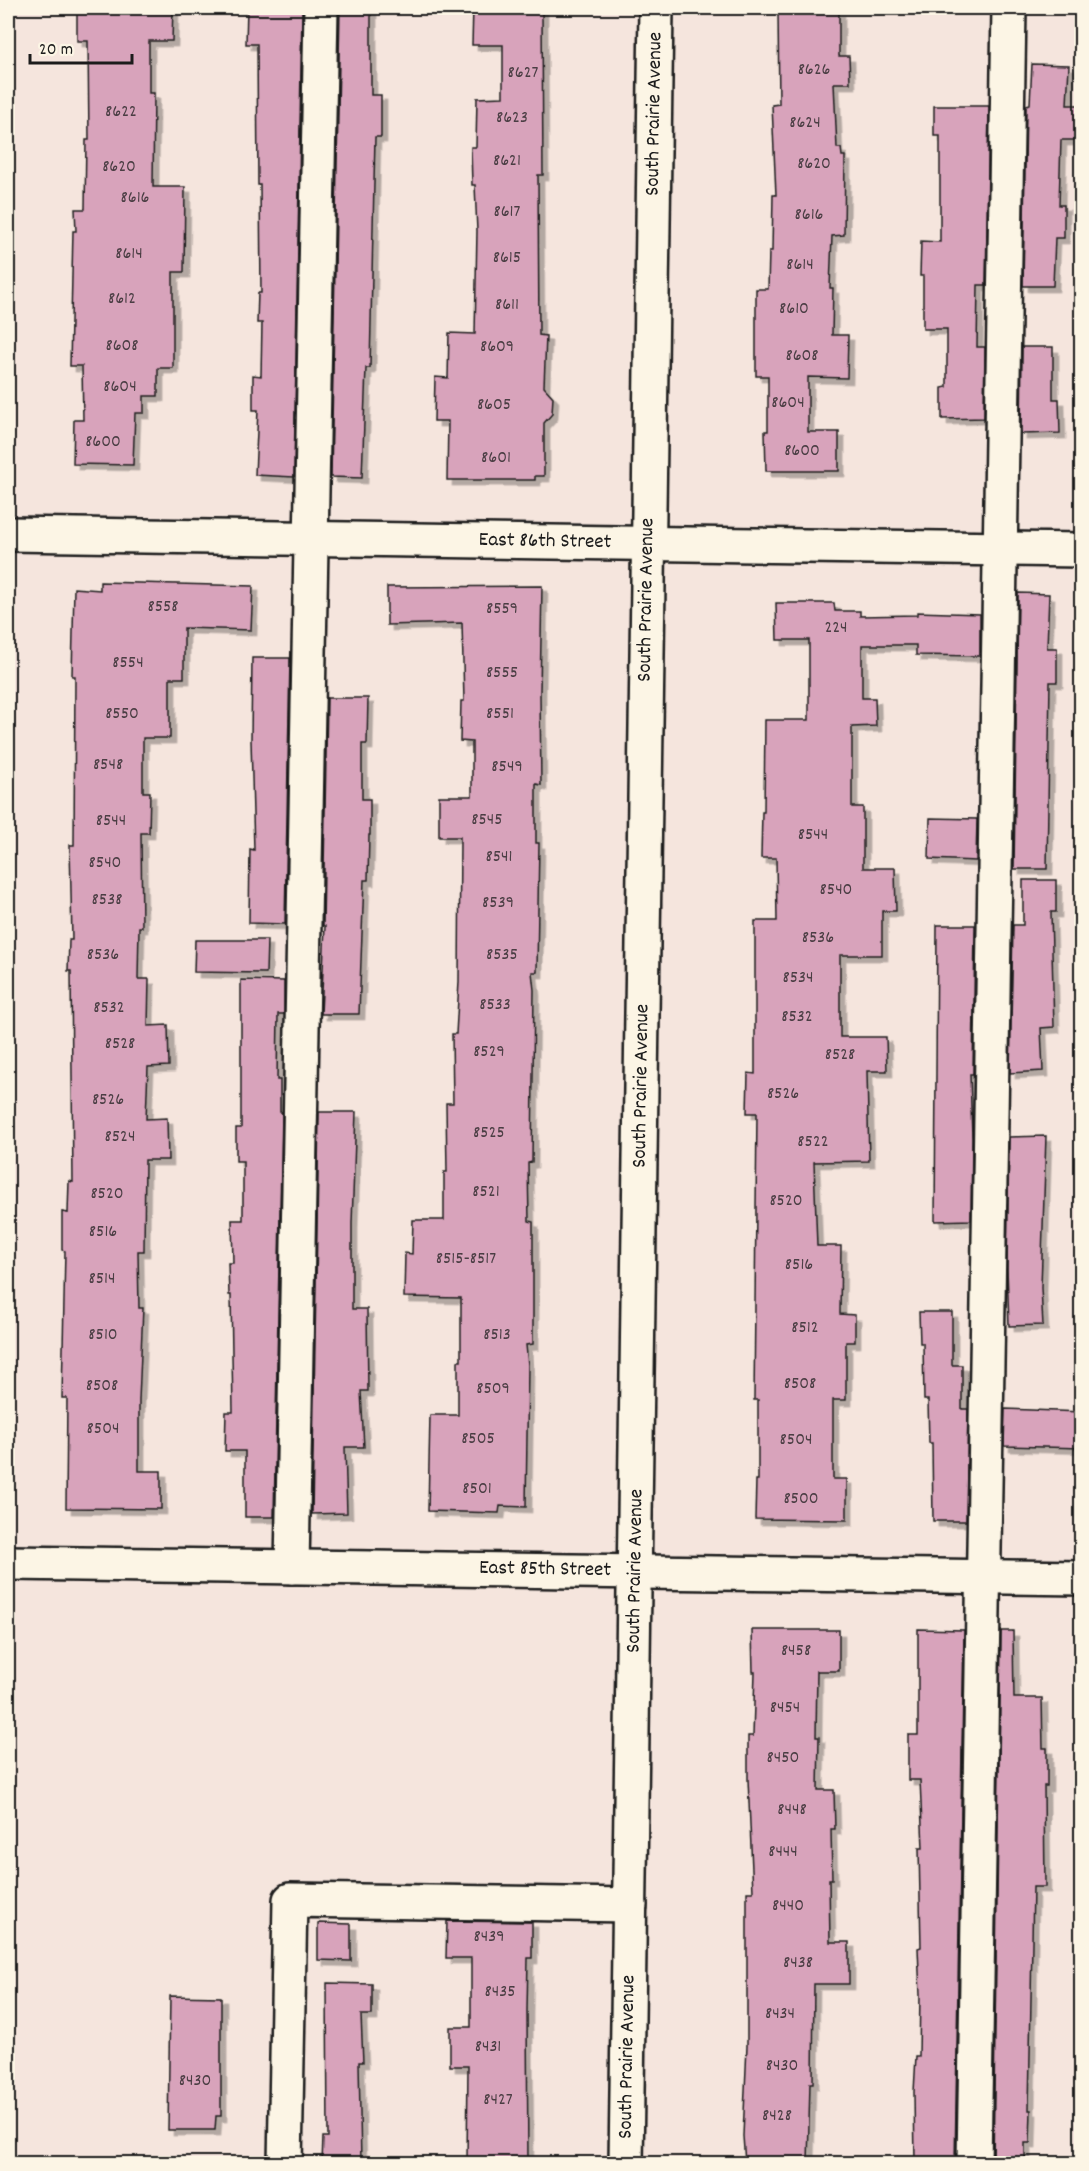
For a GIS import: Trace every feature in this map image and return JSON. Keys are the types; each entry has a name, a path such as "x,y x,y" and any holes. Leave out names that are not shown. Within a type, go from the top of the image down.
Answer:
{"street":[{"path":"292,1567 321,8"},
{"name":"South Prairie Avenue","path":"626,2163 656,8"},
{"path":"974,2163 1009,8"},
{"name":"East 86th Street","path":"8,534 1082,550"},
{"name":"East 85th Street","path":"8,1563 1082,1578"},
{"path":"285,2163 290,1900 630,1905"}],"building":[{"path":"77,8 173,8 172,41 149,41 149,93 154,93 153,187 185,187 184,272 173,272 173,368 158,368 158,396 144,396 144,413 135,413 133,465 73,464 74,420 83,420 82,366 70,366 73,231 76,231 75,209 85,209 86,140 89,140 88,41 77,41"},
{"path":"247,8 302,8 294,477 255,475 258,410 253,410 253,375 261,376 262,323 257,323 258,293 261,293 260,185 258,185 257,44 246,44"},
{"path":"340,8 371,8 371,95 381,95 381,137 375,137 370,368 366,368 362,478 331,477"},
{"path":"473,8 542,8 543,175 538,175 539,335 546,336 544,387 553,397 552,414 544,423 544,476 535,476 535,480 447,480 448,421 434,421 435,377 448,378 449,333 475,334 477,231 471,147 476,147 477,98 503,97 503,45 472,45"},
{"path":"778,11 839,11 839,56 849,56 850,83 834,83 837,148 841,148 842,156 845,156 844,235 832,236 830,288 833,288 832,335 848,335 847,378 808,377 808,432 839,432 839,471 766,471 765,431 768,431 768,376 756,376 756,289 768,289 769,251 772,251 773,195 776,195 772,105 779,104"},
{"path":"1032,64 1069,65 1067,105 1081,105 1081,140 1061,140 1059,205 1064,205 1064,238 1055,238 1053,286 1023,286 1026,105 1030,104"},
{"path":"934,106 989,106 986,285 978,285 977,347 985,347 984,418 942,419 942,388 947,387 947,329 923,329 921,241 940,242 940,136 934,136"},
{"path":"1022,347 1053,347 1053,399 1059,399 1060,433 1021,434"},
{"path":"100,582 253,586 251,630 184,628 184,678 170,678 170,738 143,738 143,792 150,792 149,833 141,833 142,927 139,927 138,979 149,979 148,1026 168,1025 169,1066 148,1067 146,1119 167,1118 168,1160 145,1160 144,1251 138,1251 139,1308 143,1308 139,1471 161,1471 161,1509 66,1508 67,1398 62,1398 65,1251 62,1250 62,1212 68,1213 69,1181 73,1182 71,971 68,971 69,940 72,940 70,845 74,845 75,676 72,676 74,588 100,590"},
{"path":"542,586 541,785 536,784 536,843 539,843 537,972 532,972 534,990 532,1162 528,1163 529,1221 533,1222 533,1344 526,1345 528,1365 526,1507 500,1506 499,1513 428,1511 430,1415 458,1415 461,1298 404,1297 405,1253 412,1254 413,1220 444,1220 444,1172 447,1172 446,1103 453,1103 452,1034 456,1034 459,982 460,837 439,837 439,796 472,796 472,742 460,741 461,701 464,701 462,623 387,625 387,587"},
{"path":"1018,593 1049,594 1047,648 1057,648 1057,682 1050,682 1047,869 1014,869"},
{"path":"776,603 834,603 835,611 860,611 860,616 917,615 917,612 980,614 980,656 916,655 916,645 862,645 862,698 875,698 876,726 852,727 852,807 863,807 863,868 895,868 896,911 882,911 882,955 840,955 840,1037 886,1037 887,1071 867,1071 869,1161 814,1162 817,1246 841,1246 840,1314 855,1315 855,1342 846,1342 846,1400 833,1400 833,1479 847,1479 847,1520 755,1519 756,1480 758,1480 758,1400 754,1400 757,1113 747,1113 748,1073 755,1074 755,921 777,921 776,858 761,858 765,720 809,720 809,640 777,640"},
{"path":"252,658 290,658 285,924 249,923 250,849 254,850 251,740"},
{"path":"327,698 368,698 367,744 362,744 362,799 370,799 370,835 368,880 364,880 359,1014 321,1014 325,926 323,926"},
{"path":"930,818 977,819 976,861 929,859"},
{"path":"1023,880 1056,880 1056,912 1051,912 1054,1027 1041,1028 1043,1071 1010,1073 1013,925 1023,925"},
{"path":"937,925 975,925 973,1074 970,1074 971,1220 935,1221"},
{"path":"195,940 267,940 266,973 194,972"},
{"path":"241,980 284,981 284,1014 278,1014 277,1080 280,1080 280,1112 282,1112 274,1517 245,1517 245,1451 225,1451 226,1412 233,1412 231,1295 229,1295 228,1263 233,1263 232,1220 243,1220 243,1161 236,1161 236,1128 241,1128"},
{"path":"319,1112 356,1112 352,1309 367,1309 368,1391 361,1391 364,1447 345,1447 347,1513 312,1514"},
{"path":"1046,1136 1041,1288 1043,1325 1009,1326 1007,1268 1009,1137"},
{"path":"919,1312 952,1312 952,1365 962,1365 962,1409 968,1409 966,1521 933,1521 932,1443 929,1443 928,1400 924,1400 923,1343 920,1343"},
{"path":"1005,1409 1082,1412 1082,1448 1004,1446"},
{"path":"918,1629 964,1630 955,2163 915,2163 914,2092 916,2056 919,2056 920,1995 918,1948 921,1947 919,1848 923,1848 920,1780 908,1780 908,1735 918,1735"},
{"path":"752,1630 839,1630 839,1671 817,1671 816,1737 819,1737 818,1790 834,1790 835,1829 831,1829 832,1879 829,1879 830,1942 849,1942 849,1984 814,1984 813,2083 810,2083 808,2163 745,2163 743,2136 747,2046 747,1892 753,1892 748,1779 748,1736 753,1736 755,1672 753,1672"},
{"path":"1001,1631 1013,1631 1014,1698 1042,1698 1043,1748 1047,1748 1047,1786 1044,1786 1045,1887 1033,1887 1029,2110 1031,2110 1030,2143 1025,2143 1025,2163 993,2163"},
{"path":"447,1921 532,1922 532,1958 528,1958 527,2011 528,2163 467,2163 468,2066 450,2066 450,2027 471,2027 471,1958 446,1958"},
{"path":"318,1923 351,1924 351,1961 318,1960"},
{"path":"327,1983 372,1984 372,2015 361,2015 363,2062 359,2062 361,2163 322,2163 323,2137 328,2137"},
{"path":"170,1996 221,1997 221,2116 216,2116 215,2130 168,2130"}]}
